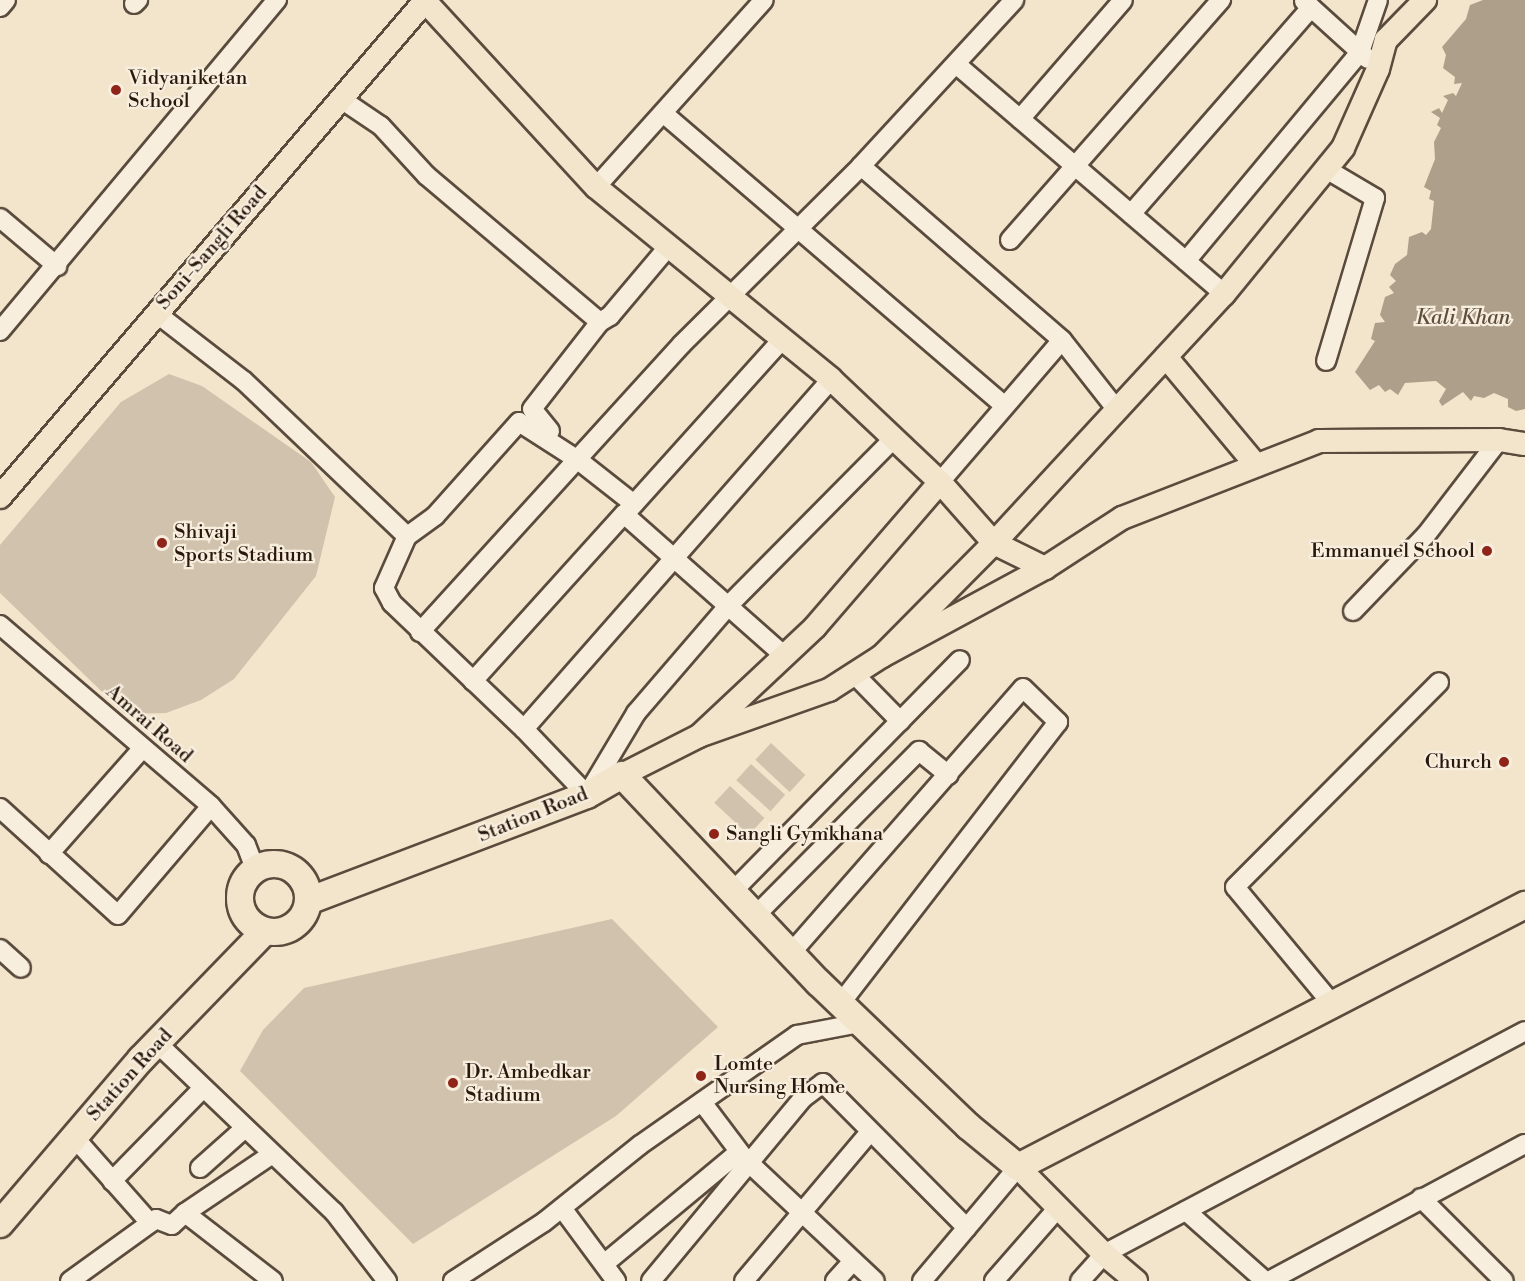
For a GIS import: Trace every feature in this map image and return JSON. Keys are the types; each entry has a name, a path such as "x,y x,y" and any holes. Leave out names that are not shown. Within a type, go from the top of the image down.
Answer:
{"highway":[{"name":"Station Road","path":"308,901 587,795 622,775"},
{"path":"622,775 840,1004 968,1126 1018,1167 1525,905"},
{"path":"273,864 294,870 307,890 308,901 298,922 276,932 265,931 247,920 240,900 245,880 255,869 273,864"},
{"name":"Station Road","path":"0,1224 157,1043 265,931"}],"main road":[{"path":"882,656 993,543 1224,294 1343,148 1378,69 1386,40 1425,0"},
{"path":"419,2 596,187 781,341 831,379 892,440 940,482 993,543 1045,568"},
{"name":"Soni-Sangli Road","path":"0,497 341,99 419,2"},
{"path":"1166,357 1256,465"},
{"path":"622,775 699,736 829,690 882,656 1045,568 1122,518 1319,441 1499,440 1525,444"},
{"path":"699,736 782,654 815,627 940,482"},
{"path":"1018,1167 1104,1254 1136,1281"}],"street":[{"path":"0,7 6,0"},
{"path":"0,331 57,266 277,0"},
{"path":"596,187 764,0"},
{"path":"420,632 501,539 578,460 682,344 798,226 861,166 1014,0"},
{"path":"1020,118 1123,0"},
{"path":"1010,240 1077,167 1221,0"},
{"path":"1186,261 1360,52 1378,0"},
{"path":"1131,214 1307,4 1378,69"},
{"path":"956,64 1224,294"},
{"path":"341,99 381,126 427,176 600,322"},
{"path":"663,113 798,226 1005,406"},
{"path":"861,166 1062,340 1117,410"},
{"path":"1326,169 1375,198 1326,361"},
{"path":"0,218 57,266"},
{"path":"669,246 600,322 532,409 538,422 629,509 675,559 782,654"},
{"path":"156,313 244,381 407,536"},
{"path":"940,482 1062,340"},
{"path":"472,681 781,341"},
{"path":"524,729 831,379"},
{"path":"578,460 519,422 435,516 407,536 384,588 392,603 420,632 524,729 587,795 636,712 728,606 892,440"},
{"path":"1353,611 1426,535 1499,440"},
{"name":"Amrai Road","path":"0,625 211,806 246,845 255,869"},
{"path":"732,892 960,660"},
{"path":"854,674 900,721"},
{"path":"1333,1005 1235,888 1439,682"},
{"path":"791,954 1023,688 1058,722 840,1004"},
{"path":"49,854 142,749"},
{"path":"755,916 919,751 949,775"},
{"path":"0,808 118,915 211,806"},
{"path":"0,950 21,968"},
{"path":"465,1278 702,1102 797,1035 860,1023"},
{"path":"1080,1281 1104,1254 1525,1031"},
{"path":"157,1043 271,1155 334,1212 387,1281"},
{"path":"651,1281 745,1158 803,1098 823,1083 967,1228"},
{"path":"112,1181 203,1088"},
{"path":"702,1102 745,1158 874,1281"},
{"path":"200,1168 244,1129"},
{"path":"744,1281 870,1132"},
{"path":"74,1137 150,1223"},
{"path":"1186,1210 1267,1281 1525,1144"},
{"path":"178,1219 271,1155"},
{"path":"604,1264 745,1158"},
{"path":"922,1281 1018,1167"},
{"path":"1420,1198 1504,1281"},
{"path":"562,1208 616,1281"},
{"path":"994,1281 1058,1208"},
{"path":"70,1281 156,1219 178,1219 273,1281"},
{"path":"835,1281 853,1261"}],"shaded area":[{"name":"Shivaji Sports Stadium","path":"169,374 202,386 311,462 335,497 316,576 234,679 201,700 166,713 125,714 0,593 0,545 121,402"},
{"path":"771,743 805,775 790,792 755,760"},
{"path":"751,764 785,795 770,811 736,780"},
{"path":"730,786 764,818 749,835 714,803"},
{"name":"Dr. Ambedkar Stadium","path":"612,919 718,1027 616,1116 413,1244 240,1071 263,1030 304,988"}],"water":[{"name":"Kali Khan","path":"1483,0 1525,0 1525,409 1516,411 1508,407 1508,399 1494,393 1484,398 1474,396 1471,401 1463,392 1442,406 1439,401 1446,389 1436,381 1405,383 1398,395 1390,389 1385,392 1379,385 1370,390 1355,372 1375,341 1371,339 1375,323 1385,322 1380,315 1385,297 1394,293 1389,287 1396,281 1390,275 1395,264 1407,255 1409,237 1422,232 1426,235 1431,229 1434,201 1429,199 1431,191 1424,187 1435,159 1434,142 1441,128 1437,125 1440,118 1431,112 1439,108 1442,113 1448,100 1443,96 1453,93 1456,96 1462,83 1454,84 1455,77 1443,68 1446,55 1442,47 1466,19 1470,5"}],"place":[{"name":"Vidyaniketan School","path":"116,90"},
{"name":"Shivaji Sports Stadium","path":"162,543"},
{"name":"Emmanuel School","path":"1487,551"},
{"name":"Church","path":"1504,762"},
{"name":"Sangli Gymkhana","path":"714,834"},
{"name":"Lomte Nursing Home","path":"701,1076"},
{"name":"Dr. Ambedkar Stadium","path":"453,1083"}]}
